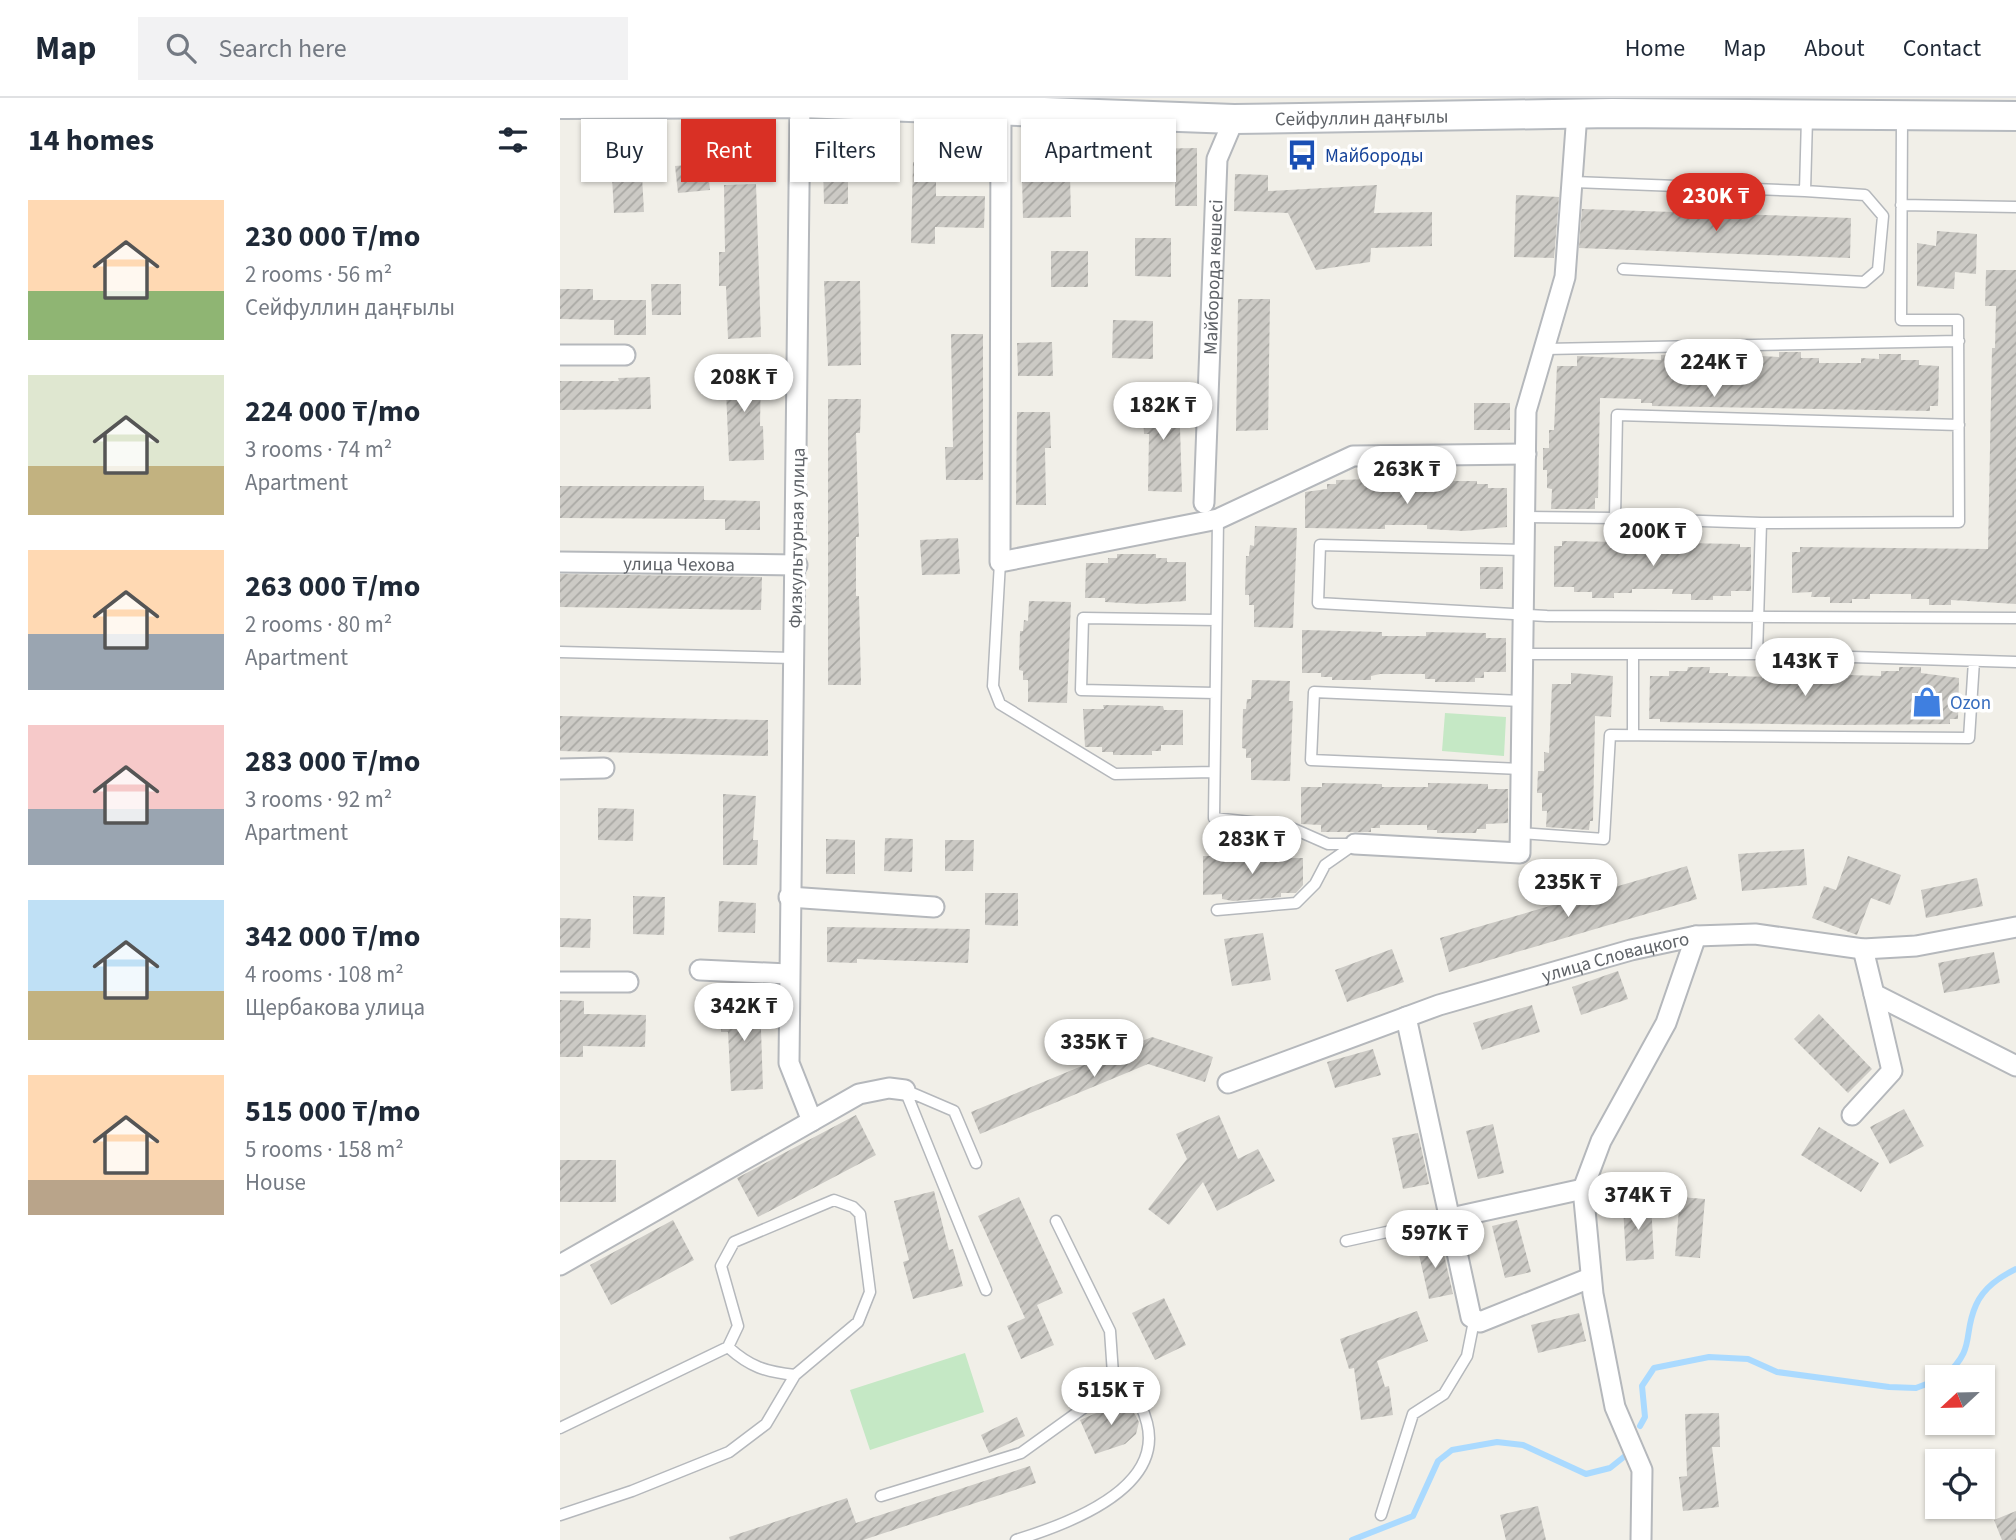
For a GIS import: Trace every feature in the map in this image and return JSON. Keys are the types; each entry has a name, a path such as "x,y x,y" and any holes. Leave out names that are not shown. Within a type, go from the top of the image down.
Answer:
{"main road":[{"path":"560,104 800,103"},
{"name":"Сейфуллин даңғылы","path":"800,103 1001,108 1577,113 1612,105 1807,114 2016,116"}],"street":[{"name":"Физкультурная улица","path":"800,103 797,565 789,897 789,1063 812,1121"},
{"path":"1001,108 1000,562 1218,519 1353,456 1526,454"},
{"name":"Майборода көшесі","path":"1203,503 1217,159 1238,108"},
{"path":"1355,844 1520,853 1526,411 1565,277 1577,113"},
{"path":"560,355 625,355"},
{"name":"улица Чехова","path":"560,562 797,565"},
{"path":"560,769 604,768"},
{"path":"789,897 934,907"},
{"name":"улица Словацкого","path":"1228,1083 1406,1017 1618,954 1696,936 1755,934 1863,949 1916,946 2016,927"},
{"path":"1642,1540 1642,1470 1615,1407 1590,1278 1583,1189 1601,1141 1666,1023 1696,936"},
{"path":"1852,1115 1892,1071 1863,949"},
{"path":"700,970 788,974"},
{"path":"560,982 628,982"},
{"path":"1874,995 2016,1066"},
{"path":"1406,1017 1474,1321 1479,1322 1590,1278"},
{"path":"560,1265 859,1094 889,1088 905,1090"},
{"path":"1451,1218 1583,1189"}],"lane":[{"path":"1805,191 1807,114"},
{"path":"1525,517 1761,523 1959,523 1958,320 1901,320 1902,115"},
{"path":"1574,182 1865,195 1883,216 1878,270 1864,282 1623,269"},
{"path":"1901,205 2016,207"},
{"path":"1545,349 1959,341"},
{"path":"1615,518 1617,415 1959,425"},
{"path":"1218,519 1214,818 1287,826 1328,844 1355,844"},
{"path":"1757,654 1761,523"},
{"path":"1524,550 1320,545 1318,603 1523,616 2016,618"},
{"path":"1000,562 993,686 1000,704 1115,774 1214,772"},
{"path":"1215,693 1081,690 1083,618 1216,620"},
{"path":"560,652 793,658"},
{"path":"1524,654 1757,654 2016,662"},
{"path":"1633,654 1633,735"},
{"path":"1521,833 1604,839 1610,735 1969,738 1974,661"},
{"path":"1521,769 1311,760 1314,692 1522,701"},
{"path":"1217,910 1296,903 1315,884 1325,865 1355,844"},
{"path":"905,1090 954,1111 976,1163"},
{"path":"905,1090 986,1290"},
{"path":"560,1428 728,1346 738,1326 721,1266 726,1252 734,1242 834,1200 844,1202 860,1214 870,1292 858,1322 795,1374 766,1424 729,1452 632,1491 560,1515"},
{"path":"1346,1241 1451,1218"},
{"path":"881,1496 1021,1453 1103,1394 1113,1374 1110,1331 1056,1221"},
{"path":"1381,1515 1413,1414 1444,1394 1467,1356 1474,1321"},
{"path":"728,1346 745,1363 765,1371 795,1374"},
{"path":"1016,1540 1086,1514 1116,1493 1141,1469 1151,1439 1144,1410 1131,1390 1109,1382"}],"green space":[{"path":"1445,713 1506,717 1504,756 1442,751"},
{"path":"965,1353 984,1412 870,1450 850,1390"}],"building":[{"path":"1176,148 1197,148 1197,206 1175,206"},
{"path":"913,162 914,182 936,182 936,196 985,196 984,228 935,227 935,244 911,243"},
{"path":"681,165 681,182 709,182 710,190 678,193 675,166"},
{"path":"1235,174 1268,175 1268,191 1377,185 1374,213 1432,212 1432,246 1371,248 1370,262 1316,270 1288,213 1234,211"},
{"path":"612,182 642,182 644,212 614,213"},
{"path":"823,182 848,182 848,204 824,204"},
{"path":"1022,182 1070,182 1071,217 1023,218"},
{"path":"756,184 761,337 728,339 726,286 719,286 719,252 725,252 724,185"},
{"path":"1516,195 1559,197 1554,258 1514,257"},
{"path":"1582,209 1851,218 1850,258 1579,248"},
{"path":"1937,231 1977,234 1976,274 1955,272 1954,289 1917,286 1917,243 1936,246"},
{"path":"1135,238 1171,238 1171,277 1135,276"},
{"path":"1051,251 1088,251 1088,287 1051,287"},
{"path":"1986,270 2016,270 2016,604 1951,600 1951,605 1929,605 1929,599 1911,599 1911,594 1870,594 1870,599 1852,599 1852,603 1830,603 1830,597 1811,597 1812,592 1792,593 1792,552 1800,552 1800,547 1988,549 1992,348 1995,348 1996,306 1985,306"},
{"path":"824,281 860,281 861,365 828,366"},
{"path":"651,284 681,284 681,315 652,315"},
{"path":"560,289 593,289 593,300 646,300 646,335 614,335 614,320 560,319"},
{"path":"1238,299 1270,299 1268,430 1236,431"},
{"path":"1113,320 1153,321 1153,359 1112,358"},
{"path":"951,334 983,334 983,480 946,480 945,447 953,447"},
{"path":"1052,342 1053,376 1018,376 1017,343"},
{"path":"1779,352 1801,352 1801,358 1819,358 1819,363 1861,363 1861,358 1879,359 1879,354 1901,354 1901,360 1919,360 1919,365 1939,366 1938,406 1930,406 1930,411 1652,406 1652,403 1641,403 1641,399 1600,398 1598,498 1595,498 1595,509 1551,509 1552,489 1547,488 1547,470 1543,470 1543,448 1549,448 1549,430 1554,430 1557,366 1577,366 1577,356 1661,360 1661,355 1701,353 1701,357 1719,357 1719,361 1761,361 1761,356 1779,357"},
{"path":"725,367 761,367 760,426 763,426 764,460 729,461"},
{"path":"650,377 651,409 560,410 560,381 619,381 618,378"},
{"path":"1179,395 1182,492 1148,491 1149,434 1144,434 1142,396"},
{"path":"828,399 861,399 860,433 856,433 859,537 856,537 856,596 859,596 861,685 828,685"},
{"path":"1474,403 1510,403 1510,430 1474,430"},
{"path":"1017,412 1050,412 1051,448 1045,448 1046,505 1016,505"},
{"path":"1376,479 1376,483 1386,482 1386,487 1429,487 1438,485 1438,481 1477,481 1477,484 1488,484 1488,488 1507,488 1507,527 1464,531 1427,529 1427,525 1385,525 1385,529 1305,528 1305,492 1327,489 1327,484 1336,484 1336,480"},
{"path":"560,486 704,486 704,500 760,501 760,530 725,530 725,519 560,518"},
{"path":"1255,526 1297,528 1293,628 1254,627 1254,605 1249,605 1249,595 1245,595 1246,556 1249,556 1250,545 1254,546"},
{"path":"958,538 960,574 922,575 920,540"},
{"path":"1562,541 1740,544 1740,547 1751,547 1751,591 1731,591 1731,596 1713,596 1713,600 1691,600 1691,594 1672,594 1673,589 1632,589 1632,593 1614,593 1614,598 1592,598 1592,592 1574,592 1574,587 1554,587 1554,546 1562,546"},
{"path":"1117,554 1156,554 1156,558 1167,558 1167,562 1186,562 1186,601 1142,604 1085,598 1086,563 1108,563 1108,558 1117,558"},
{"path":"1480,567 1503,567 1503,589 1480,589"},
{"path":"560,574 762,577 761,610 560,607"},
{"path":"1029,601 1071,602 1067,703 1028,702 1028,680 1023,680 1023,671 1019,670 1020,631 1023,631 1024,620 1028,621"},
{"path":"1302,630 1382,632 1382,636 1426,636 1426,632 1486,633 1486,638 1506,638 1506,672 1484,672 1484,678 1475,678 1475,682 1435,682 1435,679 1425,679 1425,674 1380,674 1371,676 1371,680 1332,680 1332,677 1321,677 1321,673 1302,673"},
{"path":"1688,667 1710,667 1709,673 1728,673 1728,676 1775,677 1775,672 1793,672 1793,668 1815,668 1815,674 1881,676 1881,671 1899,671 1899,667 1921,667 1921,673 1959,678 1958,719 1950,719 1950,724 1844,725 1660,722 1660,719 1649,719 1650,676 1669,676 1669,671 1687,671"},
{"path":"1571,673 1613,676 1611,717 1595,716 1593,821 1590,821 1589,830 1546,827 1547,811 1542,811 1542,793 1537,793 1538,771 1544,771 1544,752 1549,753 1552,684 1571,684"},
{"path":"1252,680 1290,681 1289,701 1293,701 1290,781 1251,780 1251,758 1246,758 1246,749 1242,748 1243,709 1246,709 1247,699 1251,699"},
{"path":"1103,705 1163,706 1164,710 1183,710 1183,745 1161,745 1161,751 1152,751 1152,755 1113,755 1113,752 1102,752 1102,747 1085,747 1083,709 1104,709"},
{"path":"560,716 768,720 768,756 560,751"},
{"path":"1322,783 1382,784 1382,787 1428,787 1428,783 1488,784 1488,789 1508,789 1508,823 1486,824 1486,829 1477,829 1476,833 1437,833 1437,830 1427,830 1427,825 1380,825 1380,828 1371,828 1371,832 1321,832 1321,825 1301,824 1301,787 1322,787"},
{"path":"723,794 756,796 753,840 758,840 757,865 723,865"},
{"path":"598,808 634,809 633,841 598,840"},
{"path":"885,838 913,839 912,872 884,871"},
{"path":"826,839 855,840 855,874 826,874"},
{"path":"945,840 974,840 973,871 945,871"},
{"path":"1804,849 1807,885 1742,891 1738,854"},
{"path":"1223,852 1283,854 1283,858 1303,858 1303,885 1296,893 1281,893 1281,897 1233,901 1222,899 1222,894 1203,895 1203,856 1223,856"},
{"path":"1848,856 1901,875 1890,905 1871,898 1857,935 1812,918 1824,886 1836,890"},
{"path":"1687,866 1697,899 1449,972 1440,938"},
{"path":"1977,878 1983,906 1926,918 1921,890"},
{"path":"985,893 1018,893 1018,926 985,925"},
{"path":"633,896 665,897 664,935 633,934"},
{"path":"719,901 756,903 755,933 718,932"},
{"path":"560,918 591,919 590,948 560,947"},
{"path":"827,927 970,929 968,963 857,959 857,963 827,962"},
{"path":"1263,933 1271,980 1232,986 1224,939"},
{"path":"1392,949 1404,982 1347,1002 1335,970"},
{"path":"1994,952 2000,983 1944,993 1938,963"},
{"path":"1618,971 1628,999 1581,1015 1572,987"},
{"path":"560,1000 584,1001 584,1014 646,1015 645,1047 583,1046 583,1057 560,1057"},
{"path":"721,1000 760,1000 763,1089 731,1091 728,1032 721,1032"},
{"path":"1532,1005 1540,1032 1482,1050 1473,1023"},
{"path":"1819,1014 1872,1069 1848,1093 1794,1039"},
{"path":"1152,1037 1213,1057 1205,1082 1148,1064 980,1134 971,1112"},
{"path":"1373,1049 1381,1075 1335,1088 1327,1062"},
{"path":"1904,1109 1924,1146 1890,1164 1870,1127"},
{"path":"856,1115 876,1155 758,1217 737,1178"},
{"path":"1219,1115 1238,1159 1258,1149 1275,1181 1217,1211 1203,1182 1169,1225 1148,1209 1187,1159 1176,1134"},
{"path":"1493,1124 1504,1173 1478,1179 1466,1131"},
{"path":"1819,1127 1879,1163 1861,1192 1801,1155"},
{"path":"1418,1133 1429,1184 1403,1189 1392,1138"},
{"path":"560,1160 616,1160 616,1202 560,1202"},
{"path":"934,1191 949,1250 953,1249 963,1286 913,1299 903,1262 909,1260 894,1201"},
{"path":"1019,1197 1063,1293 1037,1305 1054,1345 1021,1359 1007,1326 1025,1318 978,1216"},
{"path":"1680,1197 1705,1199 1700,1258 1675,1256"},
{"path":"1651,1203 1654,1259 1626,1261 1623,1205"},
{"path":"673,1220 694,1260 611,1305 590,1265"},
{"path":"1517,1220 1531,1272 1505,1278 1492,1226"},
{"path":"1441,1241 1453,1294 1429,1299 1417,1246"},
{"path":"1164,1298 1186,1345 1155,1360 1132,1313"},
{"path":"1417,1311 1428,1341 1377,1361 1385,1387 1389,1386 1393,1415 1361,1420 1354,1368 1349,1369 1340,1339"},
{"path":"1579,1313 1586,1341 1538,1353 1531,1325"},
{"path":"1127,1400 1139,1422 1136,1434 1125,1444 1095,1454 1080,1420"},
{"path":"1719,1413 1720,1447 1712,1447 1719,1507 1683,1511 1679,1477 1687,1476 1685,1414"},
{"path":"1017,1417 1025,1436 989,1453 981,1435"},
{"path":"1030,1466 1036,1483 863,1540 730,1540 729,1537 847,1498 856,1523"},
{"path":"1538,1506 1546,1540 1506,1540 1500,1515"},
{"path":"2016,1511 2016,1540 2002,1540 1994,1520"}],"waterway":[{"path":"1956,1365 1965,1350 1972,1316 1979,1299 1993,1283 2016,1269"},
{"path":"1640,1426 1645,1417 1642,1386 1654,1368 1709,1357 1748,1359 1777,1372 1889,1387 1916,1388 1925,1385"},
{"path":"1352,1540 1413,1516 1438,1461 1452,1450 1497,1442 1523,1445 1586,1474 1610,1468 1625,1456"}],"place":[{"name":"Майбороды","path":"1302,155"},
{"name":"Ozon","path":"1927,702"}]}
